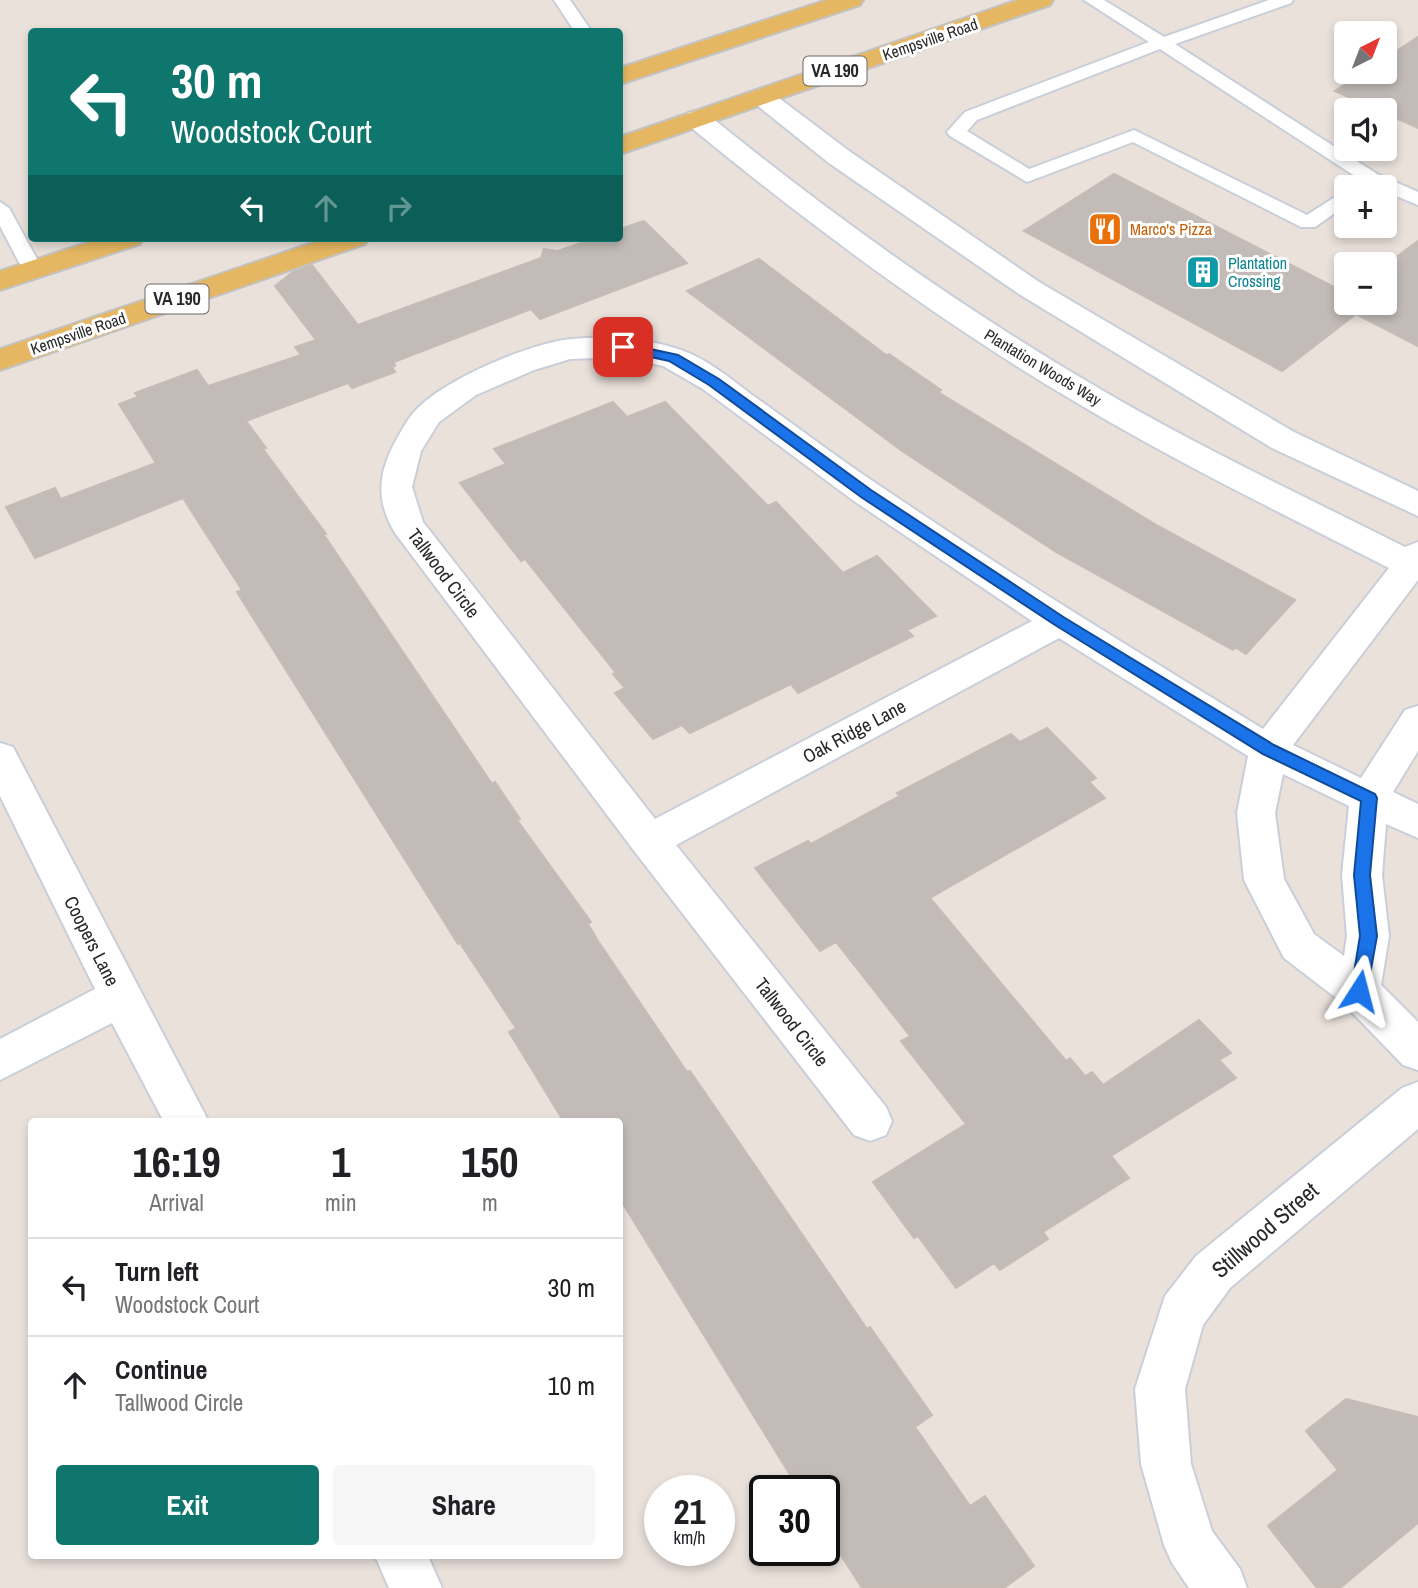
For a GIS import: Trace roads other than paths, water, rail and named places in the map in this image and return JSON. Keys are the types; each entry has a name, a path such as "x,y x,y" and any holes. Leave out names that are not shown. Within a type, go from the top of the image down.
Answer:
{"main road":[{"path":"623,75 851,0"},
{"name":"Kempsville Road","path":"623,145 1041,0"},
{"path":"0,281 118,242"},
{"name":"Kempsville Road","path":"0,360 343,242"}],"street":[{"path":"762,97 839,157 1029,288 1283,440 1418,506"},
{"name":"Plantation Woods Way","path":"697,119 771,182 987,333 1089,396 1198,457 1415,562"},
{"name":"Tallwood Circle","path":"870,1121 649,841 407,525 396,487 405,451 427,415 465,388 523,363 568,349 623,347 673,358 714,382 866,493 1060,622 1268,750 1418,822"},
{"path":"1415,562 1268,750 1256,813 1264,880 1299,946 1359,991 1418,1051"},
{"name":"Oak Ridge Lane","path":"649,841 1060,622"},
{"path":"1359,991 1368,936 1362,875 1369,798 1418,720"},
{"name":"Coopers Lane","path":"0,758 185,1118"},
{"path":"0,1061 121,997"},
{"name":"Stillwood Street","path":"1221,1588 1190,1545 1166,1464 1160,1389 1182,1313 1213,1272 1418,1102"},
{"path":"402,1559 416,1588"}],"lane":[{"path":"562,0 581,28"},
{"path":"1091,0 1162,43 1352,175"},
{"path":"1285,0 1162,43 971,116 956,132 1027,176 1134,135 1308,223 1334,205"},
{"path":"1397,193 1418,199"},
{"path":"0,208 33,270"}],"place":[{"name":"Marco's Pizza","path":"1105,229"},
{"name":"Plantation Crossing","path":"1203,272"}]}
